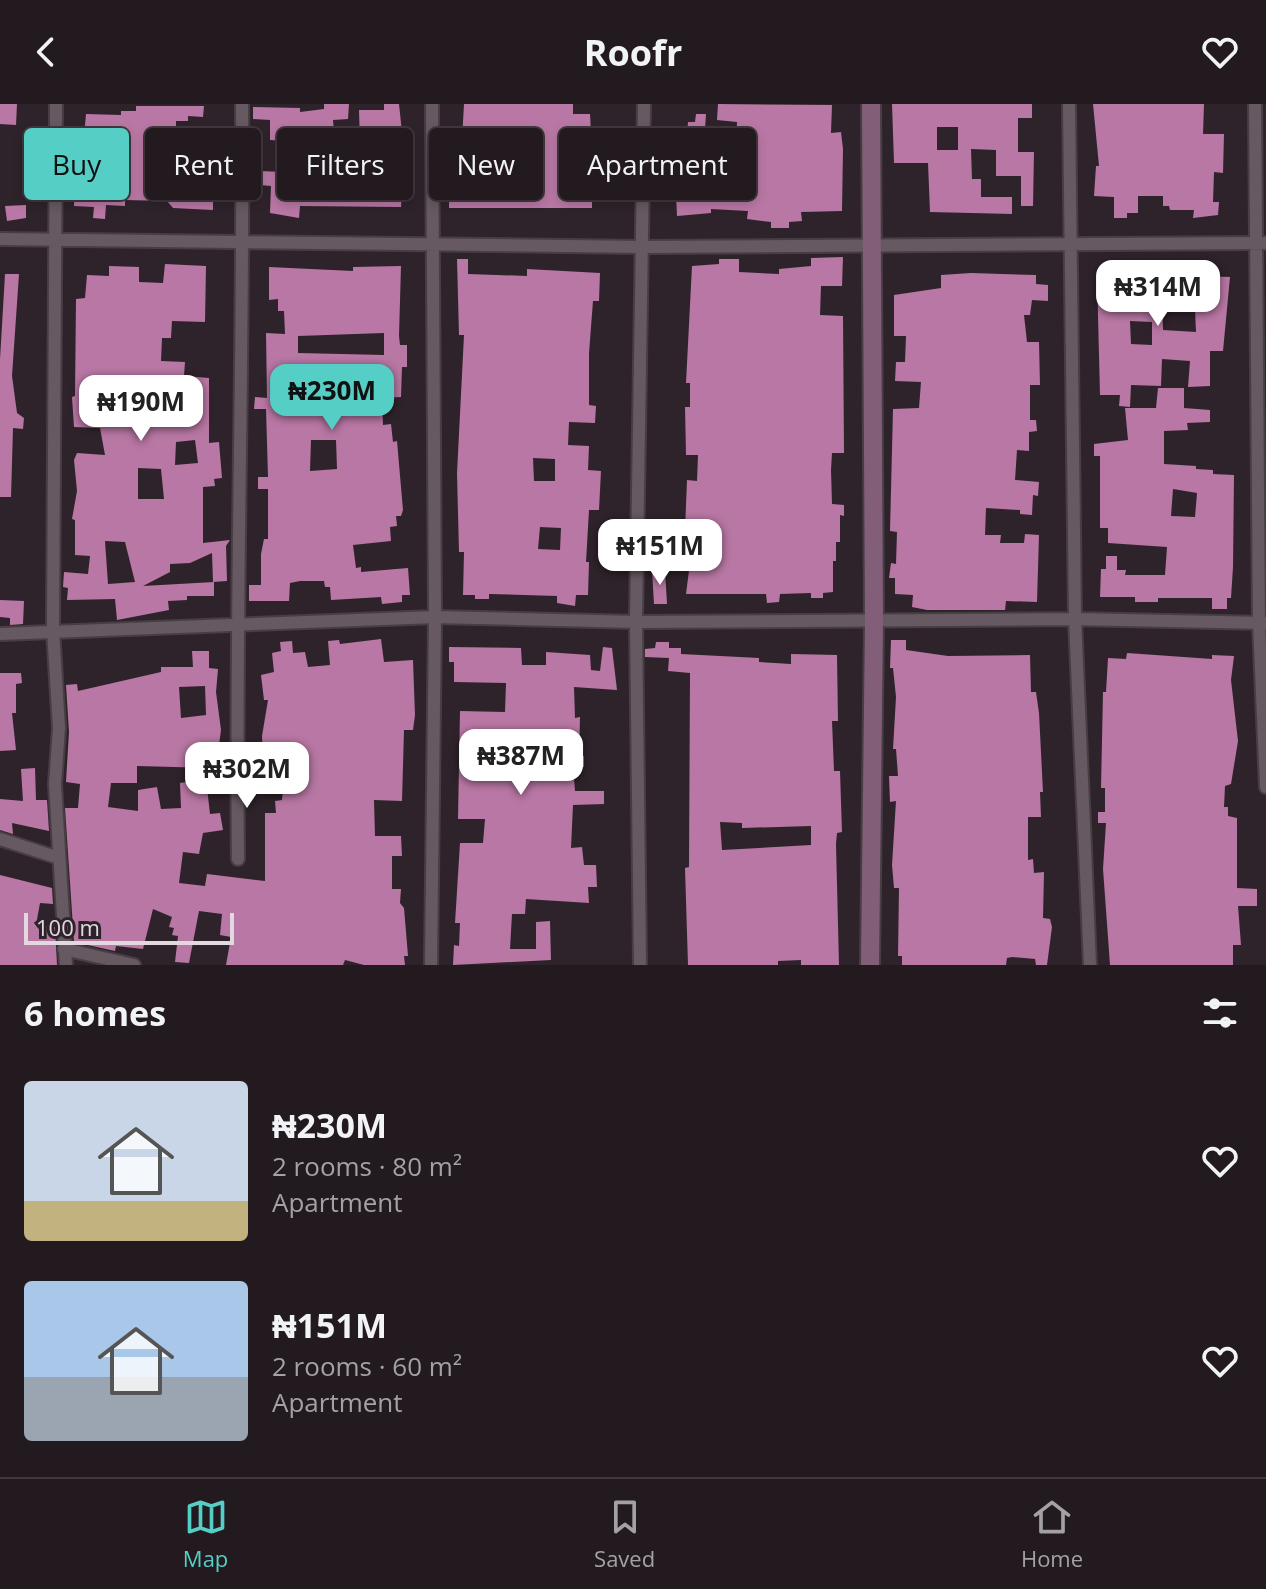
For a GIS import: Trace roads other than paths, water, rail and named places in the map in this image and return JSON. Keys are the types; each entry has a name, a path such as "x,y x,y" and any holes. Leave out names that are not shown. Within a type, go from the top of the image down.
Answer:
{"main road":[{"path":"870,965 874,622 871,104"}],"street":[{"path":"56,104 53,630 59,728 55,784 66,965"},
{"path":"238,859 235,624 243,241 242,104"},
{"path":"431,965 435,617 432,104"},
{"path":"640,965 636,622 644,104"},
{"path":"1069,104 1075,619 1090,965"},
{"path":"1255,104 1262,243 1266,787"},
{"path":"0,239 643,247 1262,243"},
{"path":"0,634 435,617 636,622 1075,619 1263,623"},
{"path":"0,839 59,858"},
{"path":"64,949 134,965"}]}
